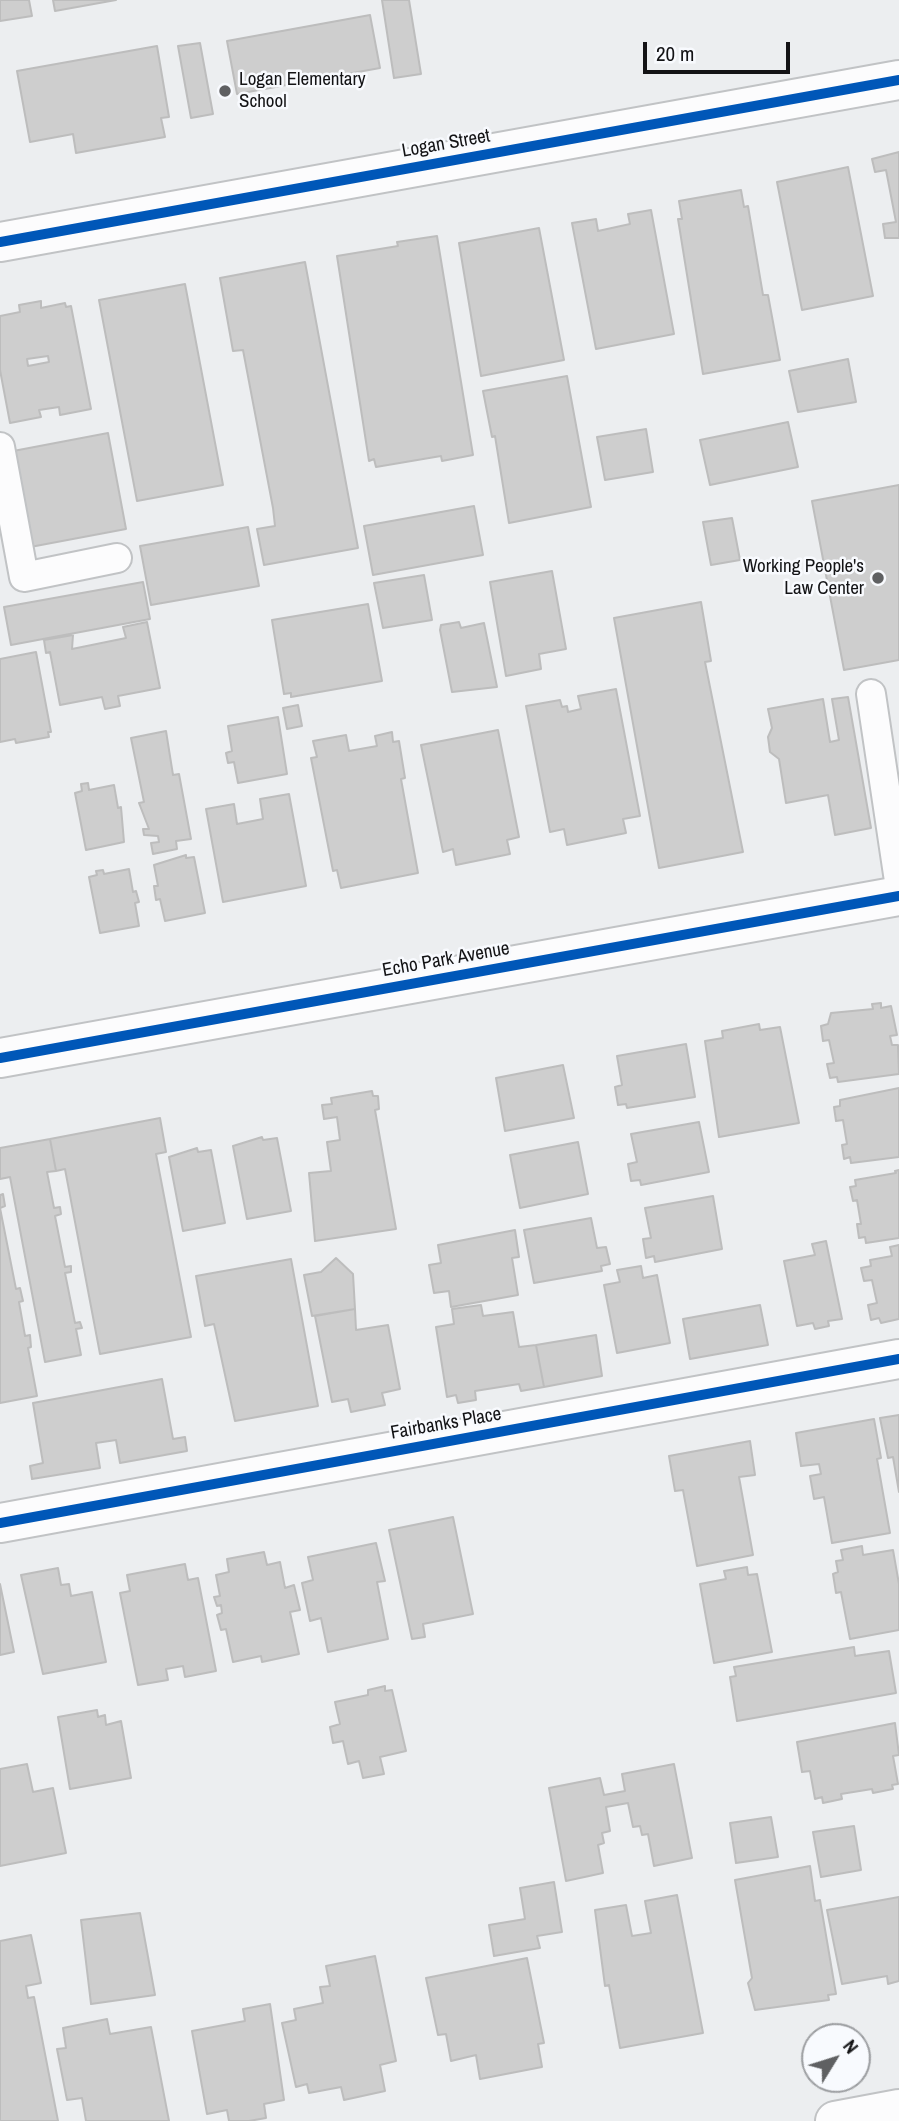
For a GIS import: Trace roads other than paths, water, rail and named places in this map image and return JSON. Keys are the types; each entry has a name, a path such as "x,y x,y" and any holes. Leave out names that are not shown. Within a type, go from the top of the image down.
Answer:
{"street":[{"name":"Logan Street","path":"0,242 899,80"},
{"name":"Echo Park Avenue","path":"0,1058 899,896"},
{"name":"Fairbanks Place","path":"0,1523 899,1359"},
{"path":"835,2121 899,2109"}],"lane":[{"path":"0,447 24,577 117,558"},
{"path":"871,694 899,881"}],"place":[{"name":"Logan Elementary School","path":"225,91"},
{"name":"Working People's Law Center","path":"878,578"}]}
